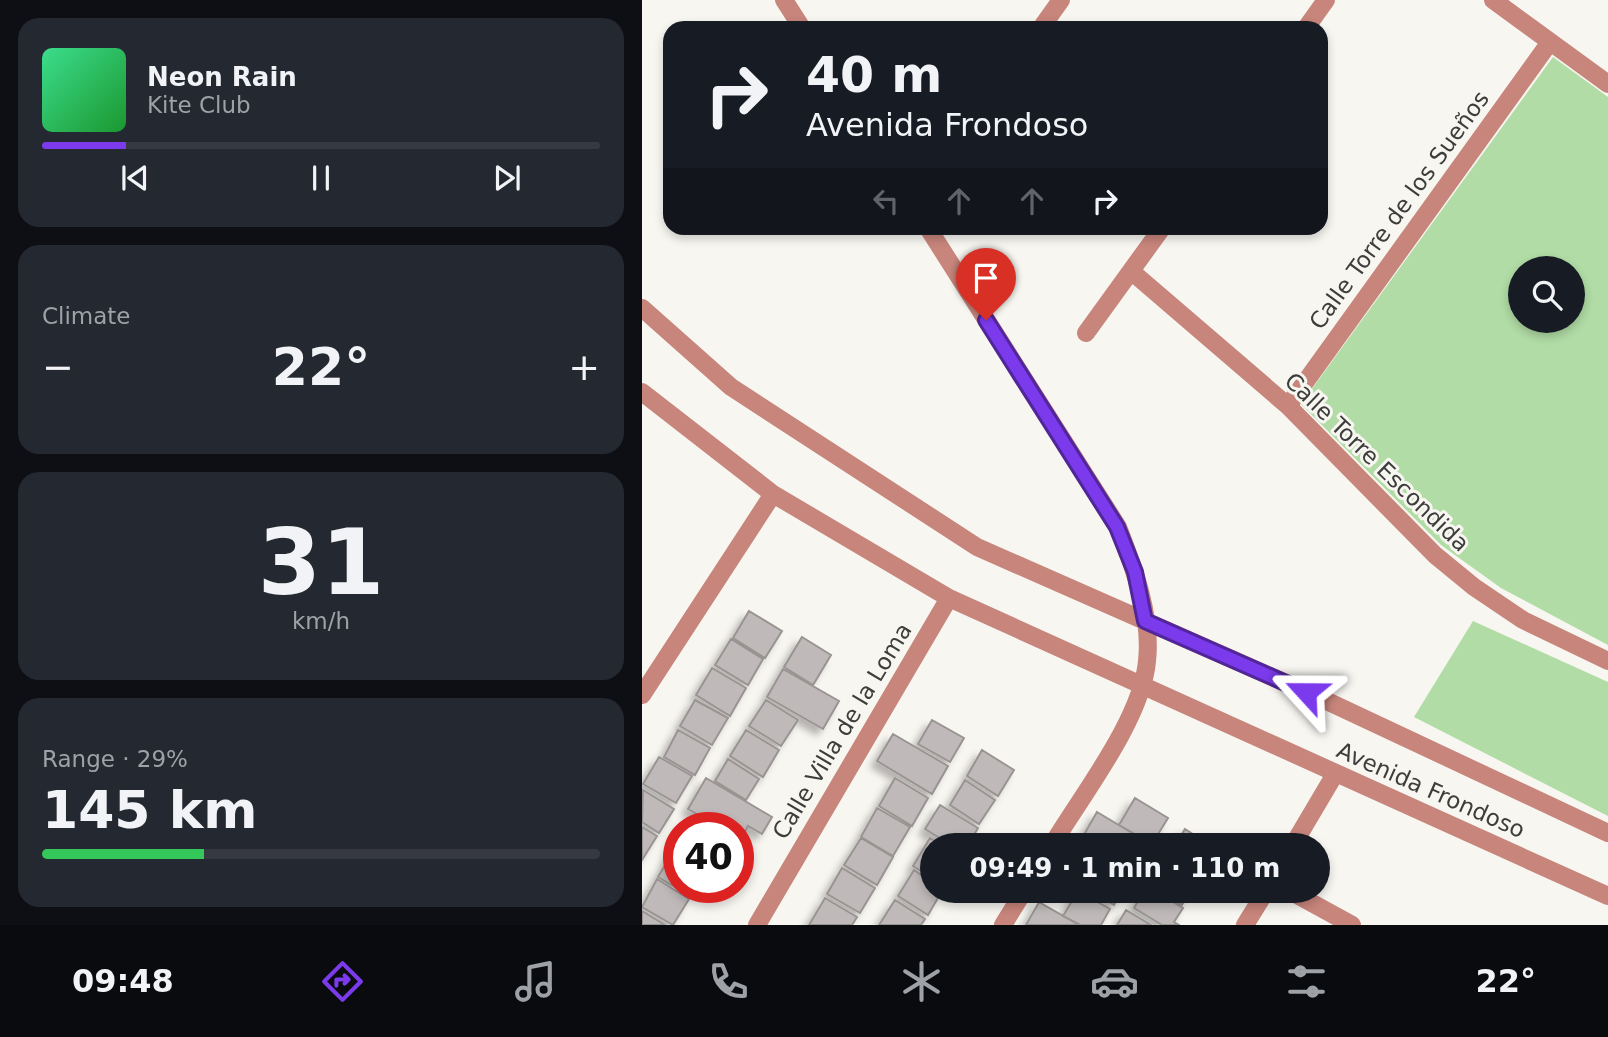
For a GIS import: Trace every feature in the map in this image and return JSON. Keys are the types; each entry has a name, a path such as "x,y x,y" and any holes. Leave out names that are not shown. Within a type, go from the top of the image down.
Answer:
{"street":[{"path":"784,0 798,21"},
{"path":"1311,21 1326,0"},
{"path":"1493,0 1608,85"},
{"path":"1045,21 1057,2"},
{"name":"Calle Torre de los Sueños","path":"1288,406 1550,42"},
{"path":"932,235 1117,527 1135,572 1145,621 1148,660 1142,688 1129,719 1059,833"},
{"path":"1086,333 1157,235"},
{"name":"Calle Torre Escondida","path":"1131,271 1288,406 1435,555 1474,587 1523,620 1608,661"},
{"name":"Avenida Frondoso","path":"642,308 740,393 977,547 1329,702 1608,833"},
{"name":"Avenida Frondoso","path":"642,392 773,494 949,598 1142,688 1608,896"},
{"path":"642,695 773,494"},
{"name":"Calle Villa de la Loma","path":"757,925 949,598"},
{"path":"1300,833 1335,774"},
{"path":"1003,925 1017,903"},
{"path":"1245,925 1259,903"},
{"path":"1312,903 1352,925"}],"green space":[{"path":"1553,57 1608,97 1608,645 1501,588 1441,545 1301,404"},
{"path":"1473,621 1608,682 1608,816 1414,717"}],"building":[{"path":"749,611 782,631 765,658 733,638"},
{"path":"802,637 831,655 813,685 784,667"},
{"path":"731,639 763,659 748,685 715,665"},
{"path":"712,668 746,688 730,716 696,695"},
{"path":"783,669 839,701 823,729 767,697"},
{"path":"695,700 728,718 712,745 680,726"},
{"path":"766,700 798,720 781,746 749,726"},
{"path":"932,720 964,738 950,762 918,744"},
{"path":"678,730 710,748 695,775 664,757"},
{"path":"746,730 779,750 763,777 730,756"},
{"path":"893,734 948,766 932,794 877,761"},
{"path":"982,750 1014,770 998,796 967,776"},
{"path":"659,757 692,776 676,803 643,784"},
{"path":"728,759 759,779 746,800 715,781"},
{"path":"706,778 772,817 762,834 754,829 754,812 693,812 688,809"},
{"path":"895,778 928,798 912,826 879,806"},
{"path":"965,780 995,800 979,824 950,805"},
{"path":"643,790 674,809 672,812 663,812 663,827 659,833 642,822"},
{"path":"1135,798 1168,818 1159,833 1133,833 1119,825"},
{"path":"940,805 978,828 975,833 932,833 925,829"},
{"path":"877,808 910,827 893,856 861,837"},
{"path":"1097,812 1132,833 1085,833"},
{"path":"642,827 657,836 642,860"},
{"path":"861,838 893,857 877,885 844,865"},
{"path":"920,854 920,870 913,866"},
{"path":"842,868 875,888 860,913 827,894"},
{"path":"914,870 920,874 920,903 935,903 928,915 898,896"},
{"path":"657,879 663,883 663,903 687,903 673,925 642,907"},
{"path":"825,898 857,917 852,925 809,925"},
{"path":"895,900 925,919 921,925 879,925"},
{"path":"1041,903 1079,925 1026,925"},
{"path":"1071,903 1099,903 1110,909 1101,925 1080,925 1063,916"},
{"path":"1137,903 1175,903 1183,908 1174,922 1179,925 1162,925 1134,908"},
{"path":"1126,910 1151,925 1117,925"},
{"path":"642,911 665,925 642,925"}],"route":[{"path":"986,320 1117,527 1135,572 1145,621 1306,692"}]}
